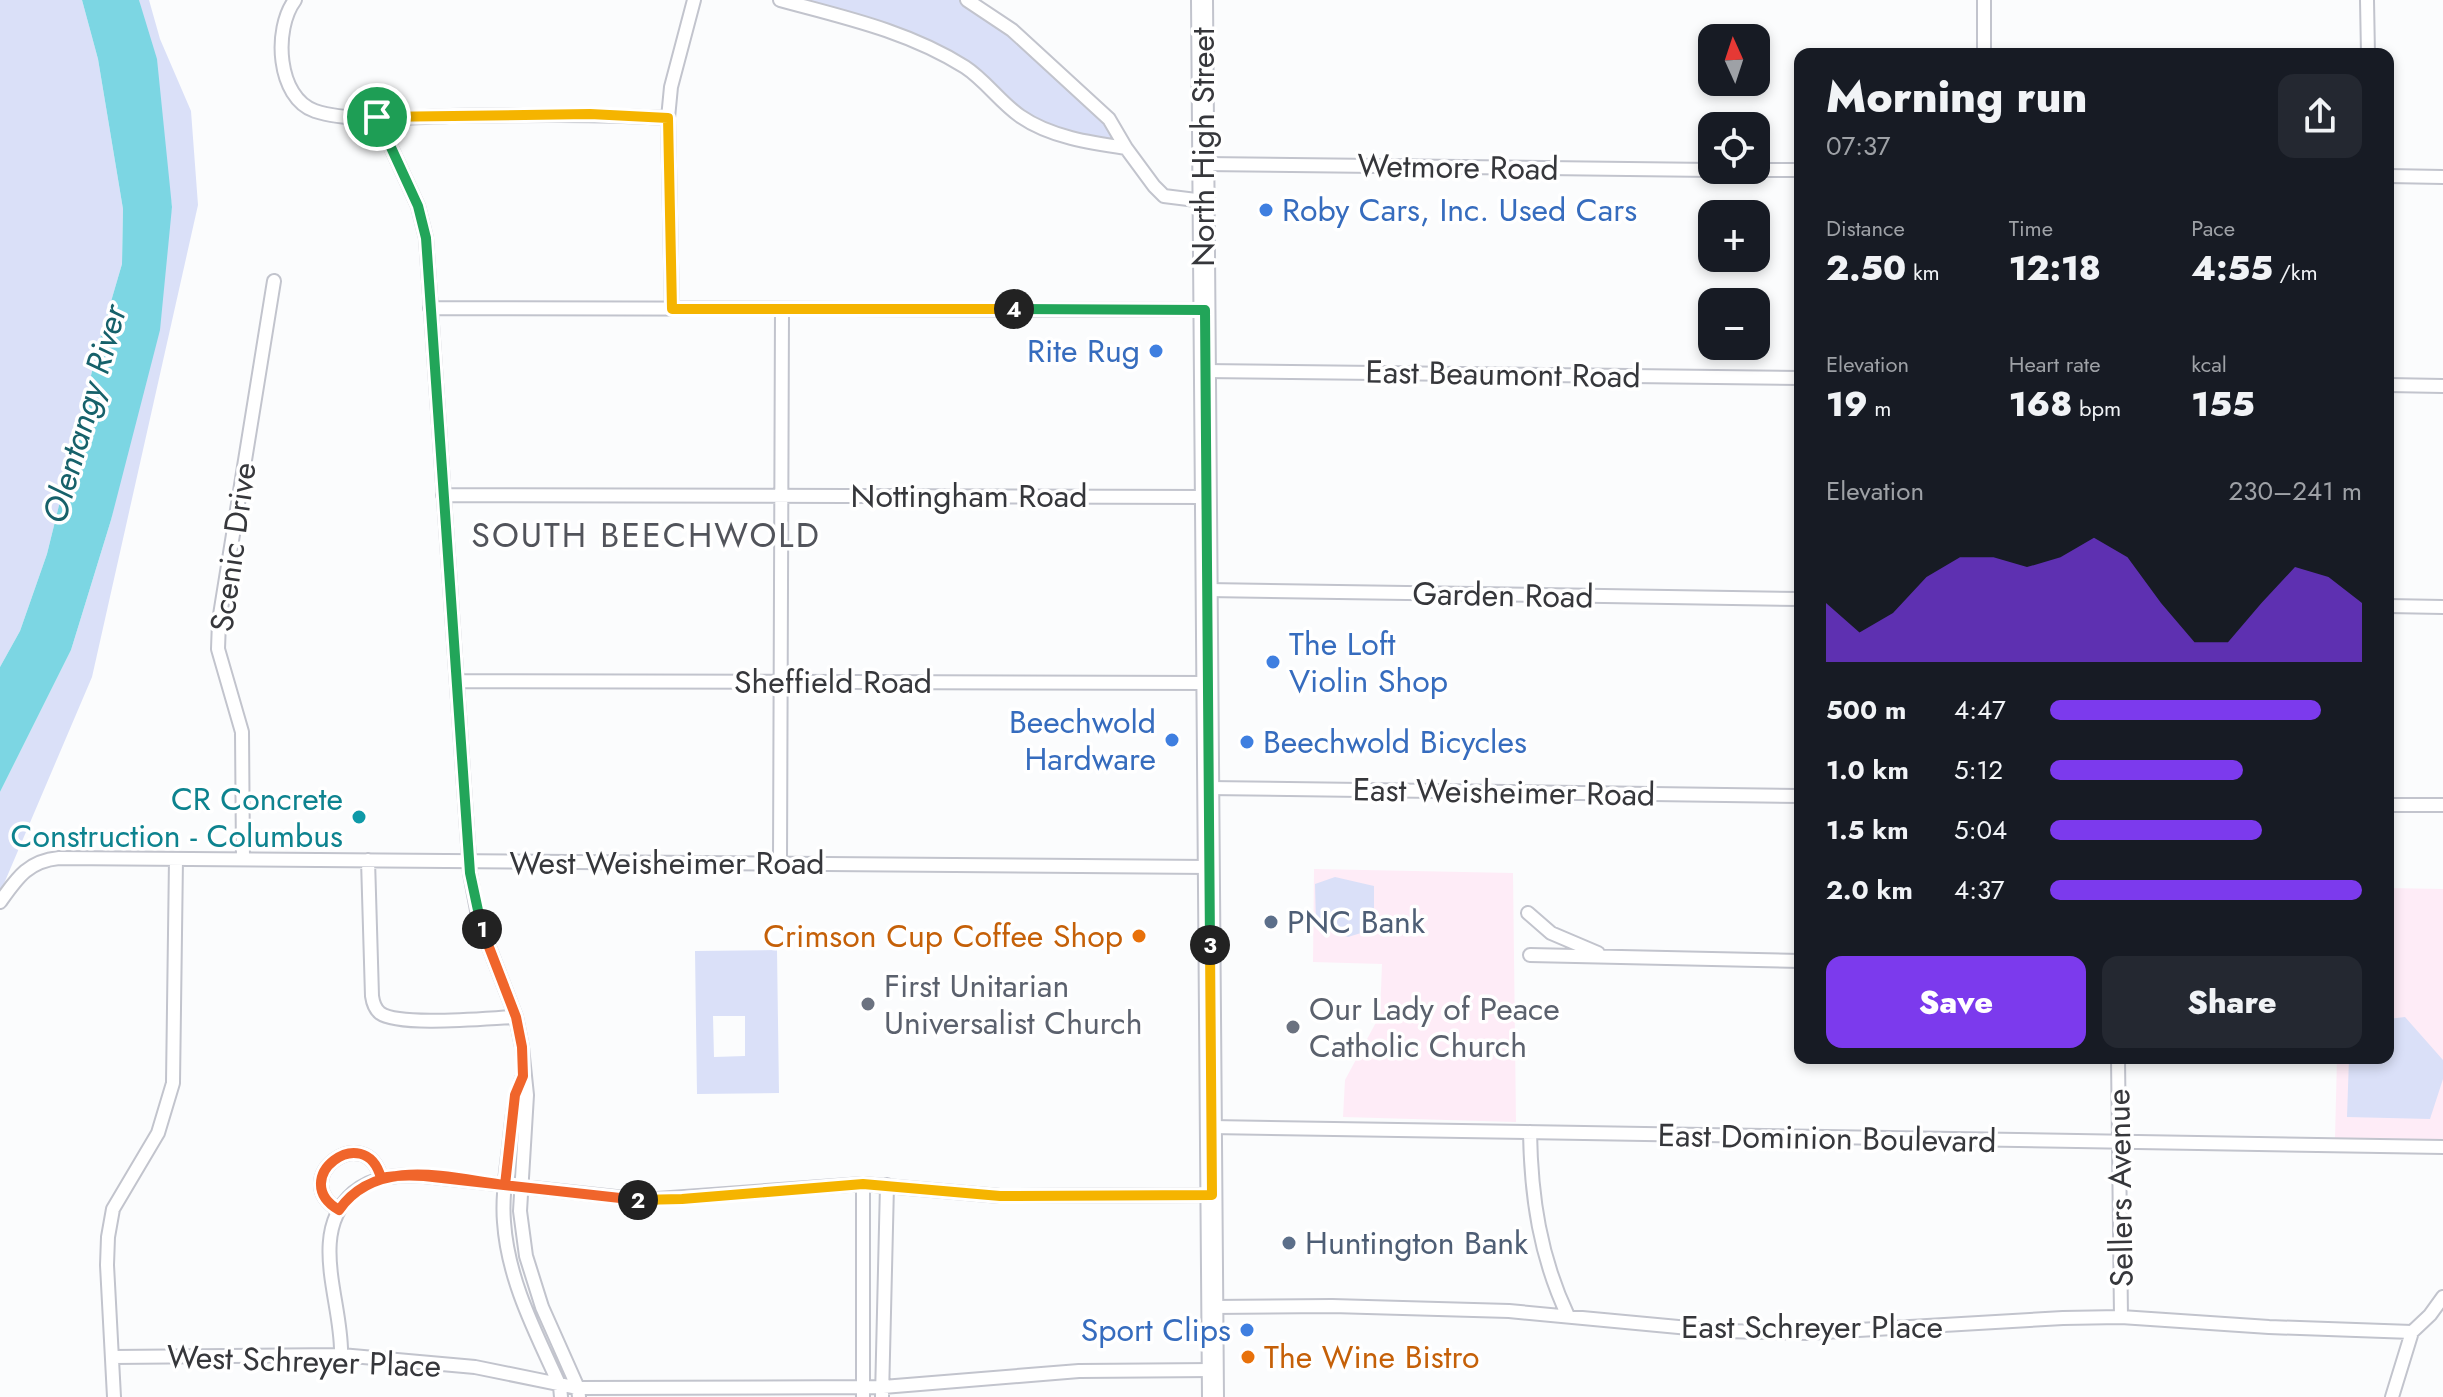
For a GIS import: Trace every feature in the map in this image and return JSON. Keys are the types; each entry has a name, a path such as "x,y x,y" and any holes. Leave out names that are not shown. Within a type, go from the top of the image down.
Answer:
{"main road":[{"name":"North High Street","path":"1202,0 1213,1397"}],"street":[{"path":"295,0 288,9 281,32 281,55 293,96 304,106 317,111 377,117 590,114 668,118"},
{"path":"672,309 668,118 671,87 694,0"},
{"path":"780,0 838,7 912,39 967,68 1023,118 1074,139 1126,148"},
{"path":"967,0 1012,30 1109,119 1126,148 1164,196 1204,201"},
{"path":"1984,0 1984,48"},
{"path":"2367,0 2368,48"},
{"path":"377,117 423,218 469,861 479,921 516,1017 522,1047 527,1095 520,1186 526,1256 542,1307 579,1393"},
{"name":"Wetmore Road","path":"1204,164 1698,170"},
{"path":"1770,170 1794,170"},
{"path":"2394,176 2443,177"},
{"name":"Scenic Drive","path":"243,859 242,732 218,649 274,281"},
{"path":"430,308 1205,310"},
{"path":"780,863 782,309"},
{"name":"East Beaumont Road","path":"1205,371 1794,378"},
{"path":"2394,385 2443,386"},
{"name":"Nottingham Road","path":"443,495 1206,497"},
{"name":"Garden Road","path":"1207,590 1794,599"},
{"path":"2394,606 2443,607"},
{"name":"Sheffield Road","path":"457,681 1208,683"},
{"name":"East Weisheimer Road","path":"1208,788 1794,796"},
{"path":"2394,805 2443,805"},
{"name":"West Weisheimer Road","path":"0,902 25,869 45,859 1209,867"},
{"path":"114,1397 108,1237 113,1209 158,1133 173,1083 176,859"},
{"path":"368,860 372,996 377,1010 382,1015 410,1020 516,1017"},
{"path":"1528,913 1551,933 1608,956"},
{"path":"1530,955 1794,961"},
{"name":"Sellers Avenue","path":"2118,1064 2121,1317"},
{"path":"523,1076 515,1095 504,1222 515,1283 560,1391"},
{"name":"East Dominion Boulevard","path":"1211,1127 2443,1147"},
{"path":"1530,1132 1531,1178 1540,1237 1553,1284 1568,1316"},
{"path":"339,1210 323,1194 321,1181 325,1169 338,1156 357,1153 373,1162 381,1178"},
{"path":"341,1355 342,1336 329,1236 339,1210 355,1192 381,1178 406,1174 643,1200 863,1184 1000,1196 1212,1195"},
{"path":"863,1184 863,1392"},
{"path":"882,1392 887,1185"},
{"path":"2392,1397 2412,1332 2443,1297"},
{"name":"East Schreyer Place","path":"1212,1307 1509,1311 1609,1323 1807,1333 2121,1317 2412,1332"},
{"name":"West Schreyer Place","path":"112,1357 341,1355 475,1367 560,1391 579,1393 882,1392 1079,1371 1213,1370"}],"shaded area":[{"path":"0,0 82,0 98,59 123,209 122,264 100,339 47,554 20,631 0,667"},
{"path":"139,0 149,0 160,39 191,111 198,205 92,677 0,893 0,792 71,650 111,520 172,207"},
{"path":"780,0 967,0 1064,75 1126,148 1074,139 1023,118 967,68 912,39"},
{"path":"1314,869 1513,873 1516,1122 1343,1117 1345,1080 1380,1015 1382,964 1313,962"},
{"path":"1335,877 1374,886 1374,929 1348,937 1316,924 1315,884"},
{"path":"2394,888 2443,889 2443,1140 2335,1138 2337,1064 2394,1064"},
{"path":"777,950 779,1093 697,1094 695,951","holes":["713,1016 745,1016 745,1056 714,1057"]},
{"path":"2405,1017 2443,1060 2443,1079 2430,1119 2347,1117 2349,1064 2394,1064 2394,1018"}],"water":[{"name":"Olentangy River","path":"82,0 139,0 157,59 172,207 160,330 111,520 71,650 0,792 0,667 20,631 47,554 100,339 122,264 123,209 98,59"}],"place":[{"name":"Roby Cars, Inc. Used Cars","path":"1266,210"},
{"name":"Rite Rug","path":"1156,351"},
{"name":"The Loft Violin Shop","path":"1273,662"},
{"name":"Beechwold Hardware","path":"1172,740"},
{"name":"Beechwold Bicycles","path":"1247,742"},
{"name":"CR Concrete Construction - Columbus","path":"359,817"},
{"name":"PNC Bank","path":"1271,922"},
{"name":"Crimson Cup Coffee Shop","path":"1139,936"},
{"name":"First Unitarian Universalist Church","path":"868,1004"},
{"name":"Our Lady of Peace Catholic Church","path":"1293,1027"},
{"name":"Huntington Bank","path":"1289,1243"},
{"name":"Sport Clips","path":"1247,1330"},
{"name":"The Wine Bistro","path":"1248,1357"}],"district":[{"name":"SOUTH BEECHWOLD","path":"646,535"}],"route":[{"path":"377,117 423,218 470,873 473,897 489,953 516,1017 522,1047 523,1076 515,1095 505,1185 424,1176 406,1174 381,1178 365,1185 339,1210 326,1199 321,1187 325,1169 338,1156 350,1153 363,1155 373,1162 381,1178 395,1175 406,1174 607,1197 643,1200 863,1184 1000,1196 1212,1195 1205,310 672,309 668,118 590,114 377,117"}]}
